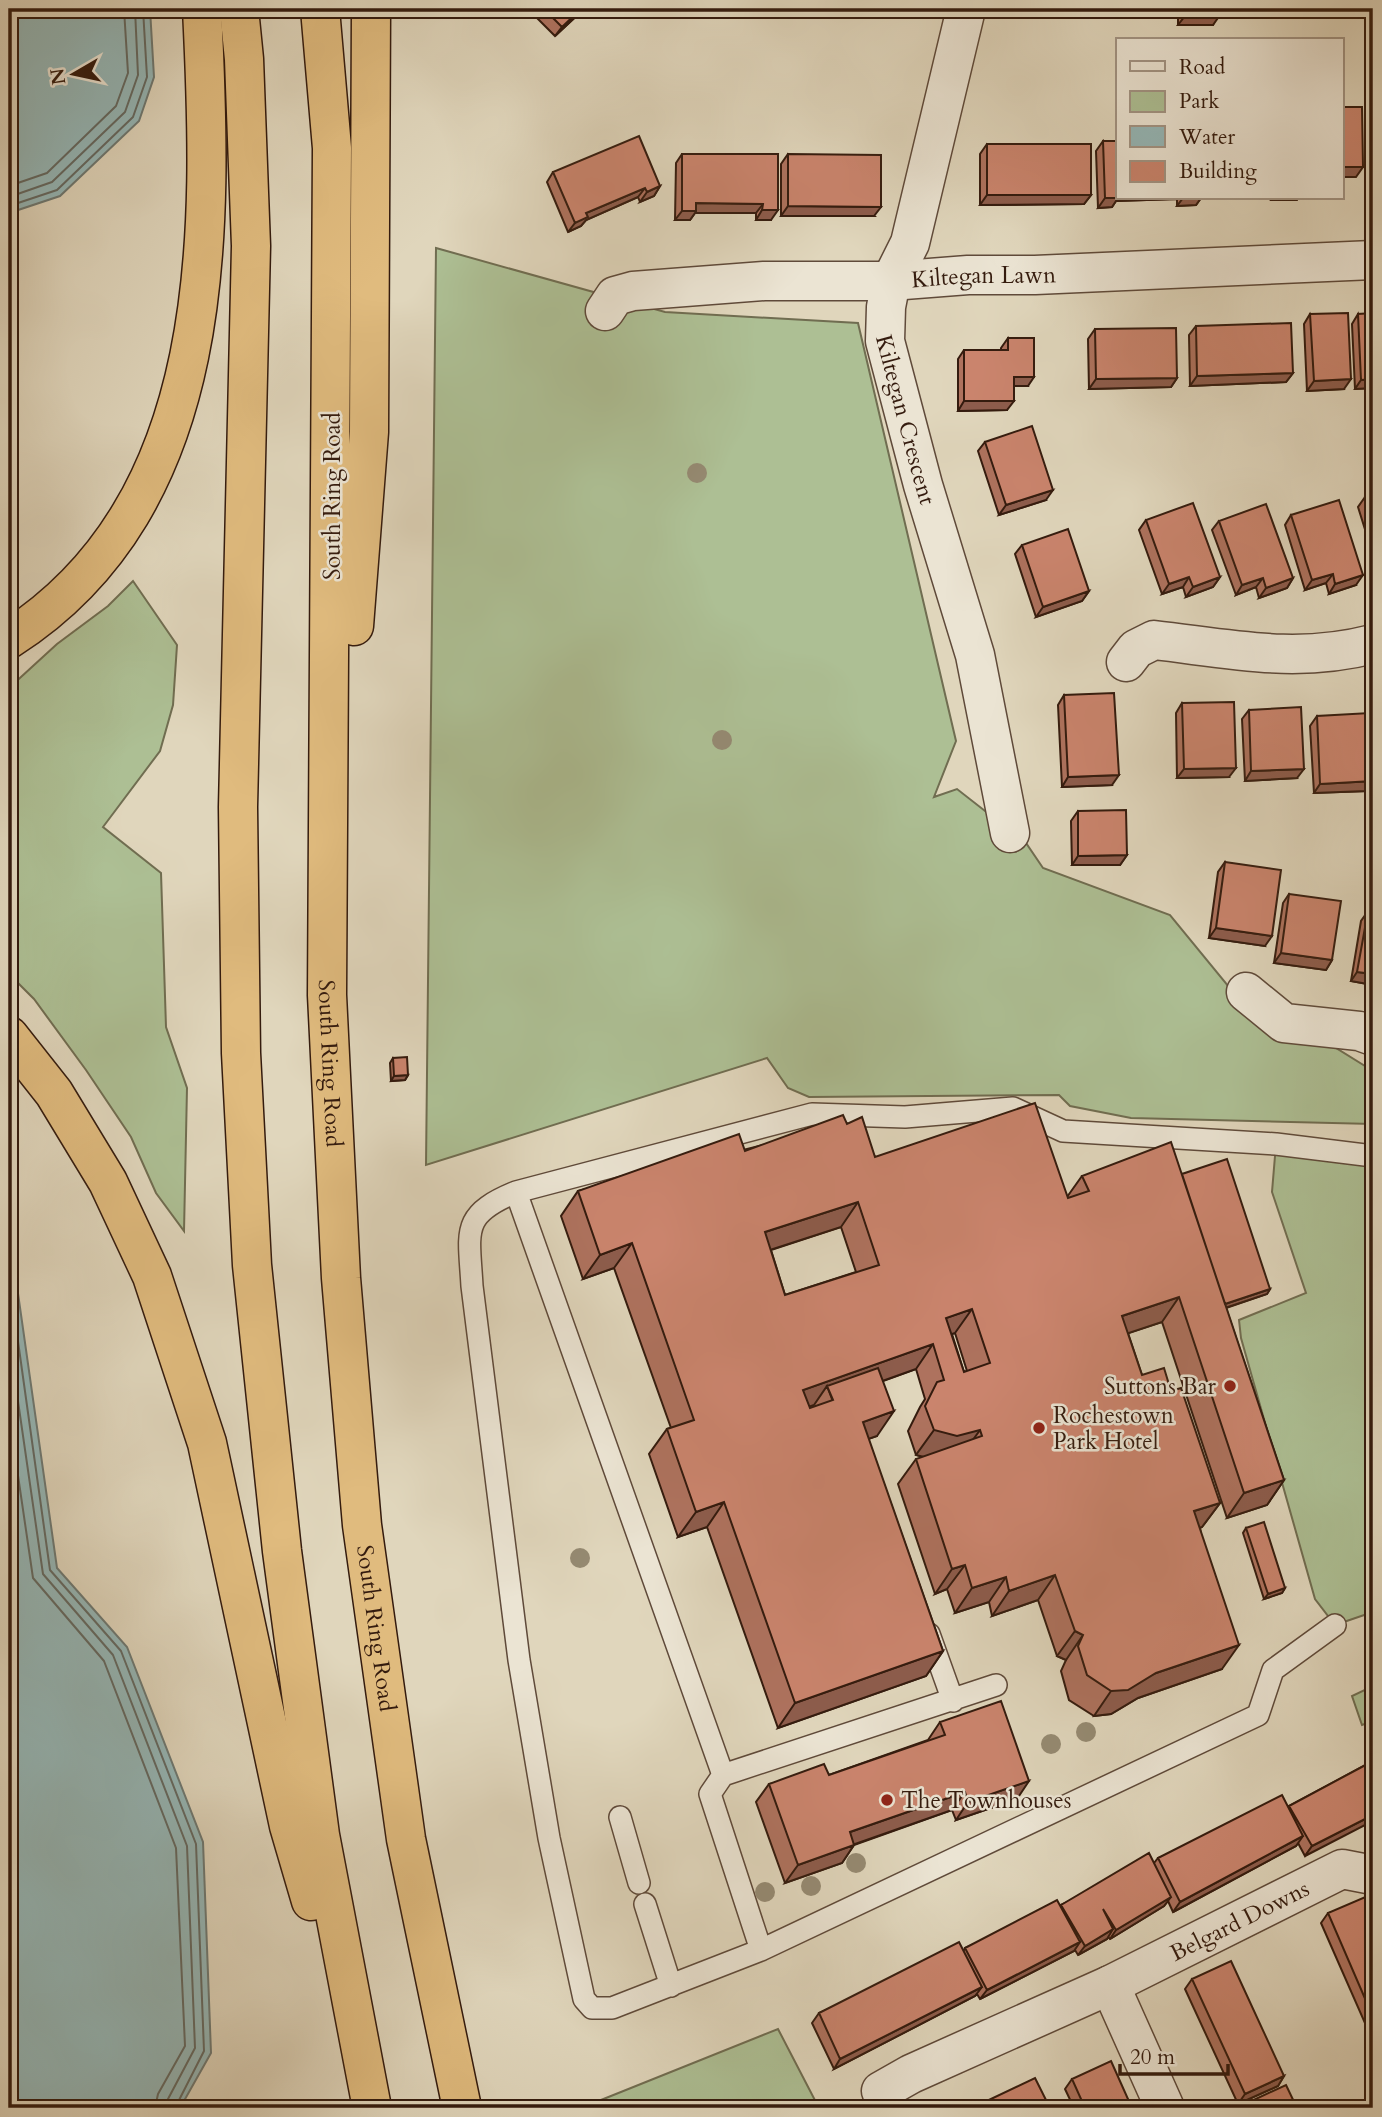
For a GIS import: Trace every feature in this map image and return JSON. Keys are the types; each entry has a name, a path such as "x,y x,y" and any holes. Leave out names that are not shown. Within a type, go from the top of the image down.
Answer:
{"highway":[{"path":"9,639 68,592 114,539 155,472 185,382 204,261 208,125 202,9"},
{"path":"239,9 244,59 251,247 238,807 241,1053 252,1265 282,1550 320,1835 371,2108"},
{"name":"South Ring Road","path":"320,9 332,148 327,995 341,1278 362,1525 406,1839 462,2108"},
{"path":"327,995 369,432 371,9"},
{"path":"9,1036 54,1093 108,1182 156,1289 207,1443 289,1826 371,2108"}],"street":[{"name":"Kiltegan Crescent","path":"967,9 911,243 891,281 886,307 885,341 923,485 975,655 1010,833"},
{"name":"Kiltegan Lawn","path":"605,311 615,296 633,291 764,281 891,281 968,275 1035,275 1373,260"},
{"path":"1126,662 1136,649 1154,640 1291,656 1335,654 1373,643"},
{"path":"1246,992 1284,1023 1359,1031 1373,1036"},
{"name":"Belgard Downs","path":"889,2108 881,2091 1110,1985 1342,1869 1373,1875"},
{"path":"1110,1985 1165,2108"}],"lane":[{"path":"1335,1625 1273,1670 1258,1715 761,1950 612,2008 592,2008 584,1999 549,1838 519,1660 471,1256 472,1228 478,1212 489,1203 516,1192 812,1114 905,1117 1013,1108 1063,1131 1276,1143 1373,1156"},
{"path":"516,1192 723,1775"},
{"path":"921,1614 953,1701"},
{"path":"761,1950 710,1794 723,1775 996,1685"},
{"path":"620,1817 671,1986"}],"green space":[{"path":"436,248 665,312 858,323 956,741 934,797 957,789 1026,843 1043,868 1170,915 1242,1003 1323,1040 1373,1071 1373,1124 1131,1118 1070,1106 1059,1095 809,1097 788,1088 767,1058 426,1165"},
{"path":"133,581 177,645 173,705 160,751 103,827 161,873 166,1027 187,1088 184,1231 156,1193 131,1137 86,1070 34,999 9,974 9,688 57,644 108,606"},
{"path":"1276,1144 1373,1156 1373,1612 1335,1625 1315,1599 1241,1338 1239,1320 1306,1293 1272,1192"},
{"path":"1373,1686 1373,1721 1362,1725 1352,1696"},
{"path":"778,2029 819,2108 581,2108"}],"water":[{"path":"9,9 150,9 154,77 139,121 60,196 9,213"},
{"path":"9,1230 57,1568 127,1647 203,1842 211,2053 180,2108 9,2108"}],"building":[{"path":"544,9 581,9 562,27"},
{"path":"1185,9 1219,9 1220,15 1185,16"},
{"path":"1344,107 1362,107 1363,167 1344,167"},
{"path":"639,136 660,186 647,192 645,188 586,213 588,217 575,223 553,172"},
{"path":"1103,141 1116,141 1116,198 1105,198"},
{"path":"987,144 1091,144 1091,195 987,195"},
{"path":"682,154 778,154 778,210 762,210 763,204 696,203 696,211 682,211"},
{"path":"788,154 881,155 881,207 788,206"},
{"path":"1348,313 1351,379 1314,381 1310,314"},
{"path":"1373,313 1373,379 1361,380 1358,314"},
{"path":"1291,323 1293,373 1197,376 1196,326"},
{"path":"1176,328 1177,378 1096,379 1095,329"},
{"path":"1008,338 1034,338 1034,377 1014,377 1014,401 964,401 964,350 1008,350"},
{"path":"1032,426 1053,490 1006,505 985,442"},
{"path":"1373,494 1373,524 1365,497"},
{"path":"1339,500 1363,575 1335,584 1333,574 1312,580 1291,515"},
{"path":"1193,503 1220,577 1193,587 1189,577 1169,584 1146,520"},
{"path":"1266,504 1293,578 1266,588 1263,578 1242,585 1219,521"},
{"path":"1068,529 1089,591 1043,607 1022,545"},
{"path":"1114,693 1119,775 1068,777 1064,695"},
{"path":"1234,702 1236,768 1184,769 1182,703"},
{"path":"1301,707 1304,769 1251,771 1249,710"},
{"path":"1370,713 1373,781 1320,784 1317,716"},
{"path":"1126,810 1127,855 1078,856 1078,811"},
{"path":"1225,862 1281,870 1272,936 1216,928"},
{"path":"1289,894 1341,901 1332,960 1281,953"},
{"path":"1368,911 1373,912 1373,974 1357,972"},
{"path":"407,1057 408,1075 394,1076 393,1058"},
{"name":"Rochestown Park Hotel","path":"1035,1103 1068,1198 1089,1191 1082,1176 1171,1142 1284,1480 1244,1493 1179,1297 1122,1316 1142,1375 1164,1368 1171,1391 1181,1388 1220,1503 1194,1511 1239,1645 1156,1673 1128,1690 1111,1691 1087,1675 1078,1646 1083,1635 1075,1631 1055,1575 1009,1591 1006,1577 972,1588 965,1565 952,1569 916,1459 982,1436 980,1430 957,1436 934,1430 925,1406 937,1382 944,1380 933,1344 803,1390 810,1408 833,1400 827,1386 878,1368 894,1411 863,1422 943,1651 795,1703 724,1502 696,1512 667,1429 694,1420 632,1243 600,1255 578,1191 739,1134 745,1151 843,1115 847,1124 862,1117 875,1157","holes":["858,1202 879,1265 785,1295 765,1232","972,1309 990,1363 964,1372 946,1318"]},
{"path":"1227,1159 1270,1289 1225,1304 1182,1174"},
{"path":"1264,1522 1285,1588 1268,1594 1246,1528"},
{"name":"The Townhouses","path":"1001,1701 1029,1781 968,1802 965,1792 850,1832 854,1845 798,1865 769,1784 824,1764 829,1775 945,1735 940,1722"},
{"path":"1373,1761 1373,1815 1312,1846 1289,1806"},
{"path":"1282,1795 1303,1836 1180,1902 1158,1858"},
{"path":"1149,1853 1171,1897 1116,1930 1103,1909 1113,1929 1085,1946 1061,1905"},
{"path":"1370,1895 1373,1901 1373,2017 1328,1913"},
{"path":"1057,1900 1080,1942 987,1990 965,1948"},
{"path":"959,1942 982,1987 840,2059 819,2013"},
{"path":"1231,1961 1284,2076 1245,2094 1192,1979"},
{"path":"1111,2061 1132,2108 1085,2108 1072,2079"},
{"path":"1035,2078 1050,2108 972,2108"},
{"path":"1286,2085 1297,2108 1249,2108 1247,2103"}],"place":[{"name":"Suttons Bar","path":"1230,1386"},
{"name":"Rochestown Park Hotel","path":"1039,1428"},
{"name":"The Townhouses","path":"887,1800"}]}
